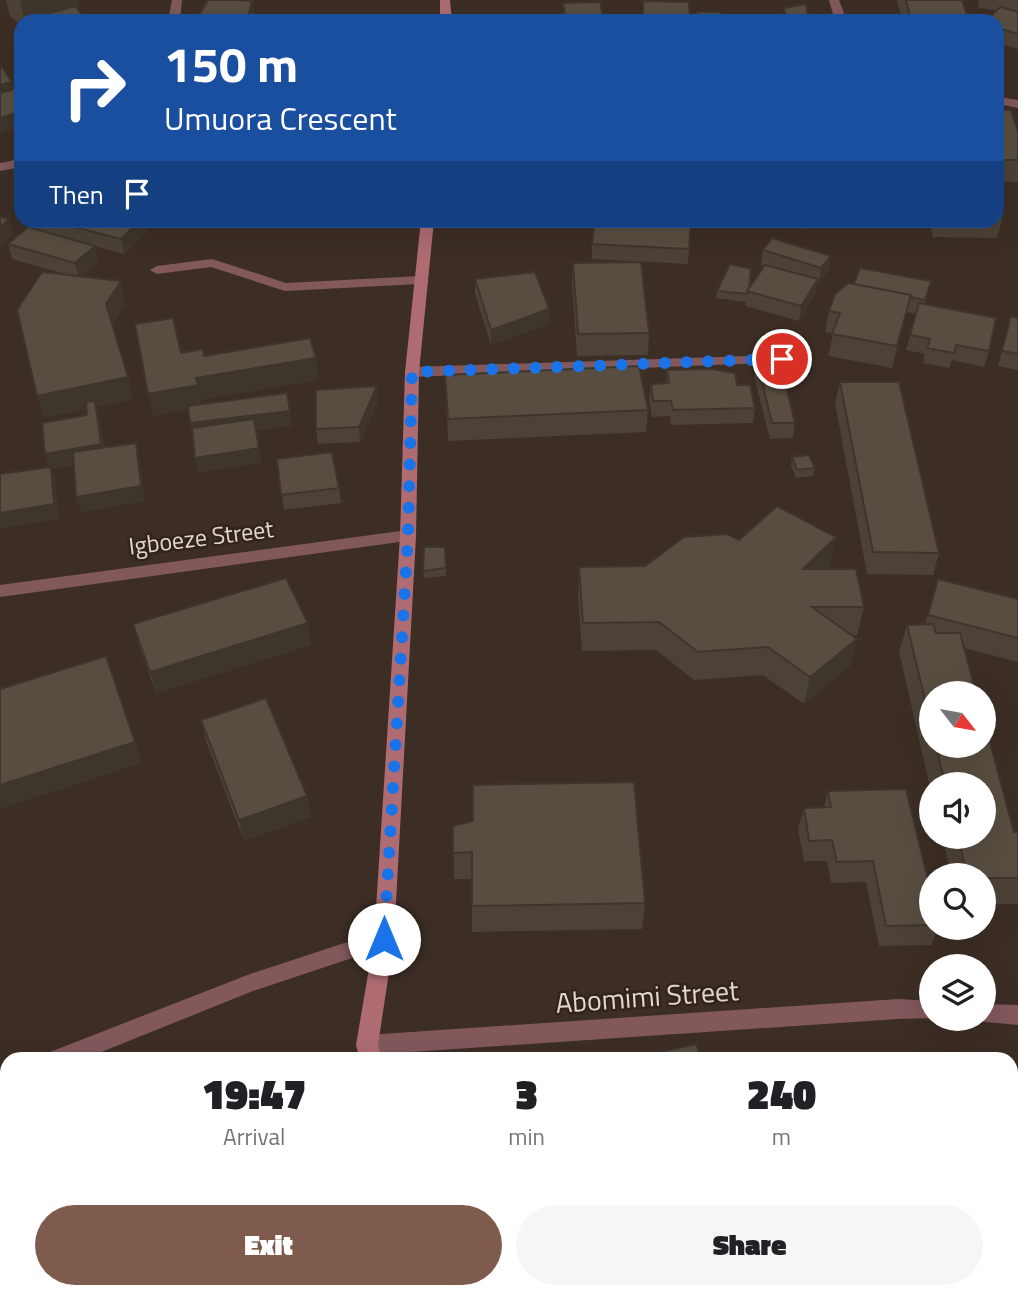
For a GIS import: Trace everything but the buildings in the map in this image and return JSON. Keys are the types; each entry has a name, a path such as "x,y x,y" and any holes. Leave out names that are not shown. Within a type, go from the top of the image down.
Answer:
{"street":[{"path":"369,1052 384,939 408,536 412,372 427,228"},
{"path":"157,270 212,263 285,287 420,280"},
{"path":"412,372 782,359"},
{"name":"Igboeze Street","path":"0,591 136,570 408,536"},
{"path":"76,1052 250,983 384,939"},
{"name":"Abomimi Street","path":"369,1052 898,1009 919,1010"},
{"path":"996,1014 1018,1015"}],"route":[{"path":"384,939 384,902 408,536 412,372 782,359"}]}
